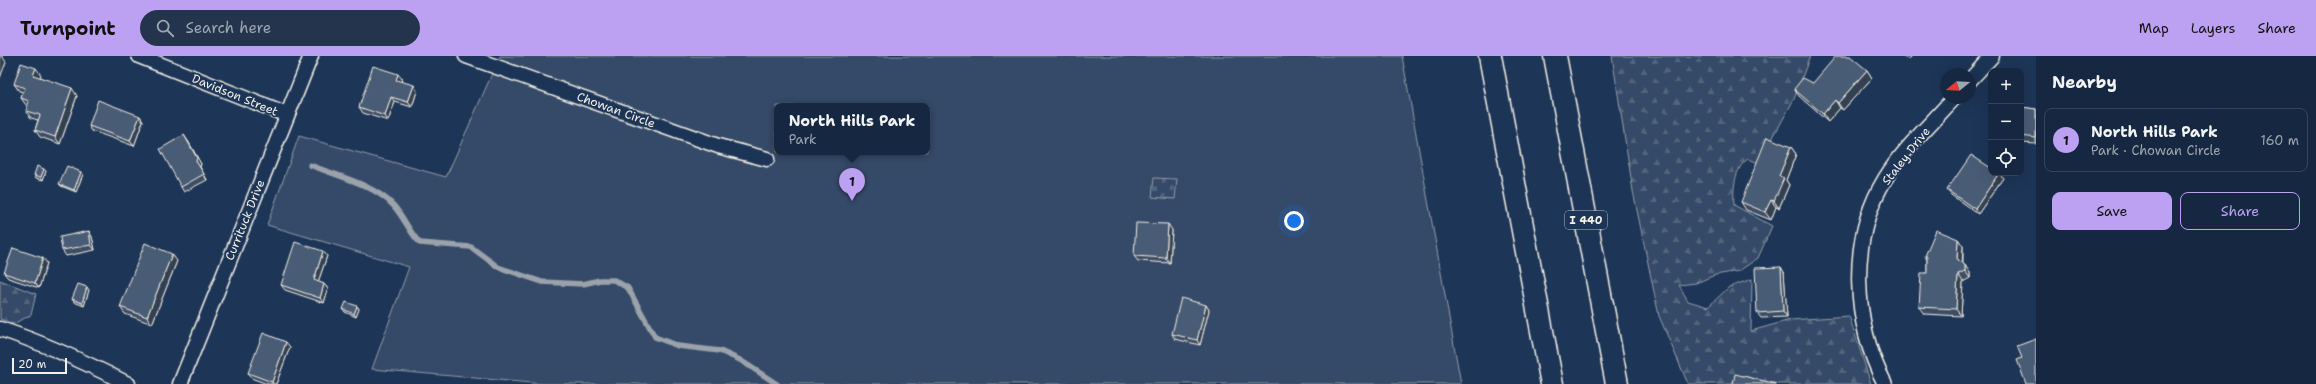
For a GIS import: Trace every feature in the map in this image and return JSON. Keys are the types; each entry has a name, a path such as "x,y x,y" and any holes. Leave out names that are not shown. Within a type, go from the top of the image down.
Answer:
{"highway":[{"path":"1490,56 1552,384"},
{"name":"I 440","path":"1555,56 1617,384"}],"street":[{"name":"Davidson Street","path":"139,56 287,115"},
{"name":"Currituck Drive","path":"180,384 311,56"},
{"name":"Chowan Circle","path":"466,56 711,144 767,160"},
{"path":"1976,73 1992,56"},
{"name":"Staley Drive","path":"1885,384 1876,366 1863,319 1859,263 1864,234 1873,205 1885,179 1949,104"},
{"path":"0,329 24,337 93,366 128,384"}],"green space":[{"path":"500,56 1402,56 1461,384 543,384 372,369 409,267 267,225 299,136 446,177"},
{"path":"1612,56 1810,56 1794,99 1759,163 1748,159 1743,163 1735,180 1734,205 1772,226 1758,258 1739,271 1715,275 1696,283 1679,285 1688,301 1708,307 1729,287 1752,279 1751,331 1790,320 1849,316 1871,384 1778,384 1743,376 1732,384 1688,384 1659,316 1633,191"},
{"path":"1154,178 1177,179 1175,199 1152,197"},
{"path":"0,280 36,294 31,315 13,324 0,319"}],"building":[{"path":"1836,56 1850,56 1867,70 1838,103 1835,100 1823,114 1794,89 1803,78 1813,83"},
{"path":"21,63 36,68 33,75 72,88 55,137 35,130 40,115 26,111 29,101 21,98 25,88 14,84"},
{"path":"373,66 398,74 396,80 414,85 408,102 391,97 385,116 359,107"},
{"path":"98,100 140,116 130,141 89,126"},
{"path":"2024,107 2036,109 2036,138 2024,136"},
{"path":"184,135 204,174 181,187 160,149"},
{"path":"1767,137 1791,147 1779,176 1784,178 1774,201 1771,200 1765,212 1741,202"},
{"path":"1971,155 1988,166 1988,176 1997,176 1975,209 1947,190"},
{"path":"37,166 44,169 41,177 34,175"},
{"path":"67,166 81,172 74,190 59,184"},
{"path":"1136,223 1168,224 1166,258 1134,256"},
{"path":"1936,230 1958,239 1957,260 1965,265 1965,271 1958,274 1956,309 1919,307 1921,273 1927,273 1927,256 1925,256"},
{"path":"89,231 91,245 62,250 60,237"},
{"path":"295,242 323,251 314,280 324,284 320,298 281,285"},
{"path":"145,243 172,254 147,317 120,307"},
{"path":"13,248 43,258 35,283 4,273"},
{"path":"1781,267 1783,311 1757,313 1755,268"},
{"path":"78,284 87,287 82,303 72,299"},
{"path":"1181,298 1206,305 1197,340 1172,334"},
{"path":"346,302 357,306 354,314 343,309"},
{"path":"263,333 286,342 272,382 248,373"},
{"path":"2036,339 2036,384 2026,384 2017,360 2022,358 2017,346"},
{"path":"1735,374 1776,384 1733,384"}],"waterway":[{"path":"310,165 354,181 375,191 385,198 397,210 420,243 471,247 498,267 542,282 583,284 600,280 614,280 628,288 655,337 678,346 720,351 740,360 777,384"}],"place":[{"name":"North Hills Park","path":"852,201"}]}
